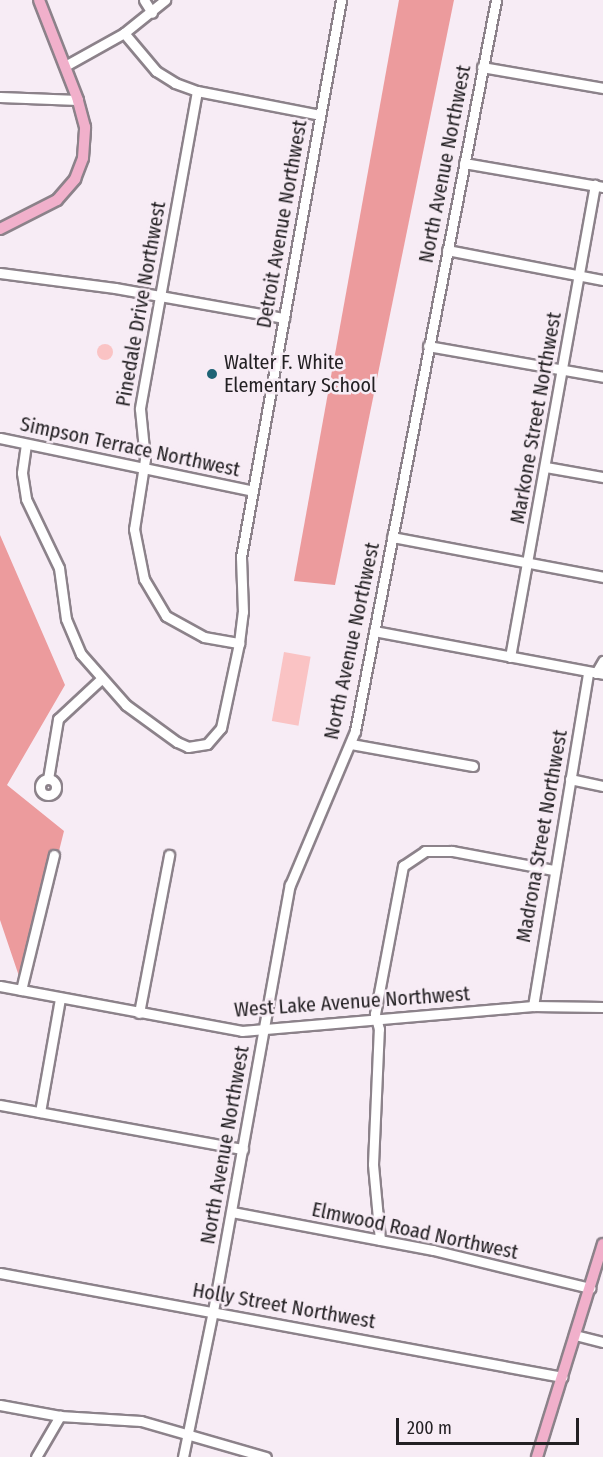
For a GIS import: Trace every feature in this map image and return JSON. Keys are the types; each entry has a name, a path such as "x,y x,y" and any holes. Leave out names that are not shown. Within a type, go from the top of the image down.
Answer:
{"main road":[{"path":"0,229 44,210 75,179 86,140 78,100 39,0"},
{"path":"537,1457 603,1244"}],"street":[{"path":"144,0 152,13"},
{"path":"65,66 124,33 152,13 165,0"},
{"name":"Detroit Avenue Northwest","path":"26,444 22,473 26,499 58,568 71,636 101,678 126,705 177,742 201,746 213,740 221,728 238,643 243,612 241,557 341,0"},
{"name":"North Avenue Northwest","path":"183,1457 232,1212 290,885 351,744 496,0"},
{"path":"124,33 156,71 197,91 320,115"},
{"path":"482,68 603,88"},
{"name":"Pinedale Drive Northwest","path":"197,91 140,410 145,448 134,529 152,597 166,616 186,630 238,643"},
{"path":"0,96 78,100"},
{"path":"464,163 599,186"},
{"name":"Markone Street Northwest","path":"510,657 580,274 599,186"},
{"path":"447,250 603,280"},
{"path":"0,273 160,296 284,318"},
{"path":"428,346 603,377"},
{"name":"Simpson Terrace Northwest","path":"0,438 143,470 253,491"},
{"path":"546,467 603,477"},
{"path":"392,537 603,577"},
{"path":"374,631 596,673"},
{"name":"Madrona Street Northwest","path":"533,1006 570,779 596,673 603,661"},
{"path":"48,779 58,718 101,678"},
{"path":"351,744 473,766"},
{"path":"570,779 603,786"},
{"path":"380,1240 373,1164 376,1020 399,876 410,858 425,851 452,851 555,870"},
{"path":"21,990 54,855"},
{"path":"139,1013 169,855"},
{"name":"West Lake Avenue Northwest","path":"0,986 219,1029 264,1031 533,1006 603,1007"},
{"path":"40,1113 60,998"},
{"path":"0,1105 243,1149"},
{"name":"Elmwood Road Northwest","path":"232,1212 380,1240 590,1288"},
{"name":"Holly Street Northwest","path":"0,1273 562,1377"},
{"path":"575,1335 603,1342"},
{"path":"0,1405 60,1416 141,1421 266,1457"},
{"path":"36,1457 60,1416"}],"shaded area":[{"path":"399,0 454,0 335,585 294,581"},
{"path":"105,344 111,346 113,352 111,358 105,360 99,358 97,352 99,346"},
{"path":"0,535 65,685 7,785 64,831 24,991 0,920"},
{"path":"284,652 311,657 298,726 272,721"}],"place":[{"name":"Walter F. White Elementary School","path":"212,374"}]}
